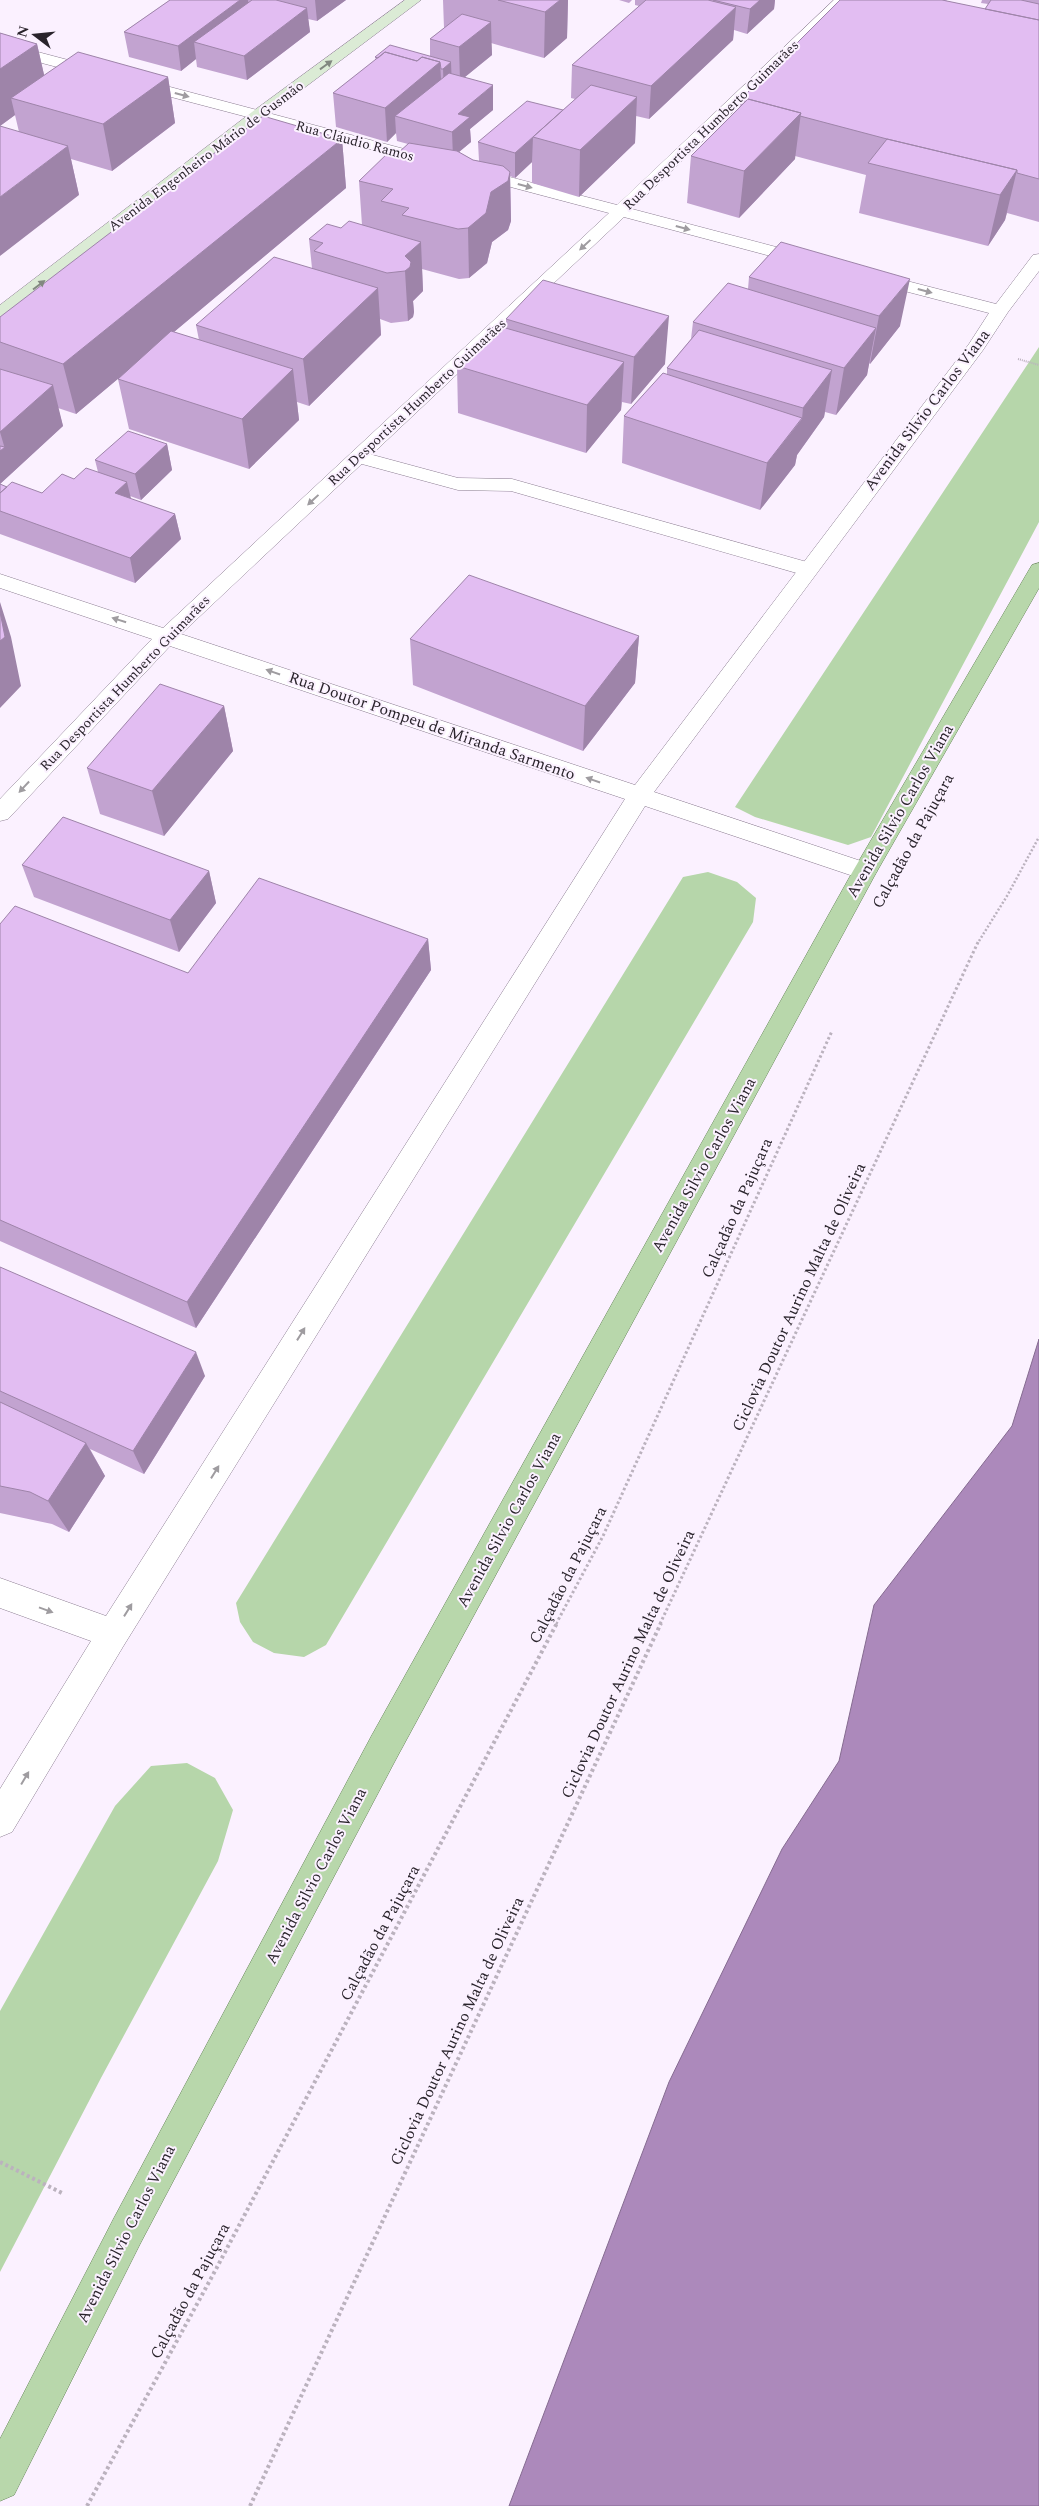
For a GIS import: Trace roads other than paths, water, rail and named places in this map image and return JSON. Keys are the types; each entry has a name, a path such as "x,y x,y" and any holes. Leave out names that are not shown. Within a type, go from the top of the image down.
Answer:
{"main road":[{"name":"Avenida Silvio Carlos Viana","path":"0,2481 127,2231 380,1756 865,871 1039,570"}],"street":[{"name":"Avenida Engenheiro Mário de Gusmão","path":"0,314 258,115 414,0"},
{"name":"Rua Desportista Humberto Guimarães","path":"0,813 167,636 620,212 842,0"},
{"name":"Rua Cláudio Ramos","path":"0,47 819,264"},
{"name":"Avenida Silvio Carlos Viana","path":"0,1820 113,1634 639,796 1039,259"},
{"path":"857,273 1000,310"},
{"path":"358,457 458,484 512,485 807,570"},
{"name":"Rua Doutor Pompeu de Miranda Sarmento","path":"0,581 865,871"},
{"path":"0,1593 113,1634"}]}
